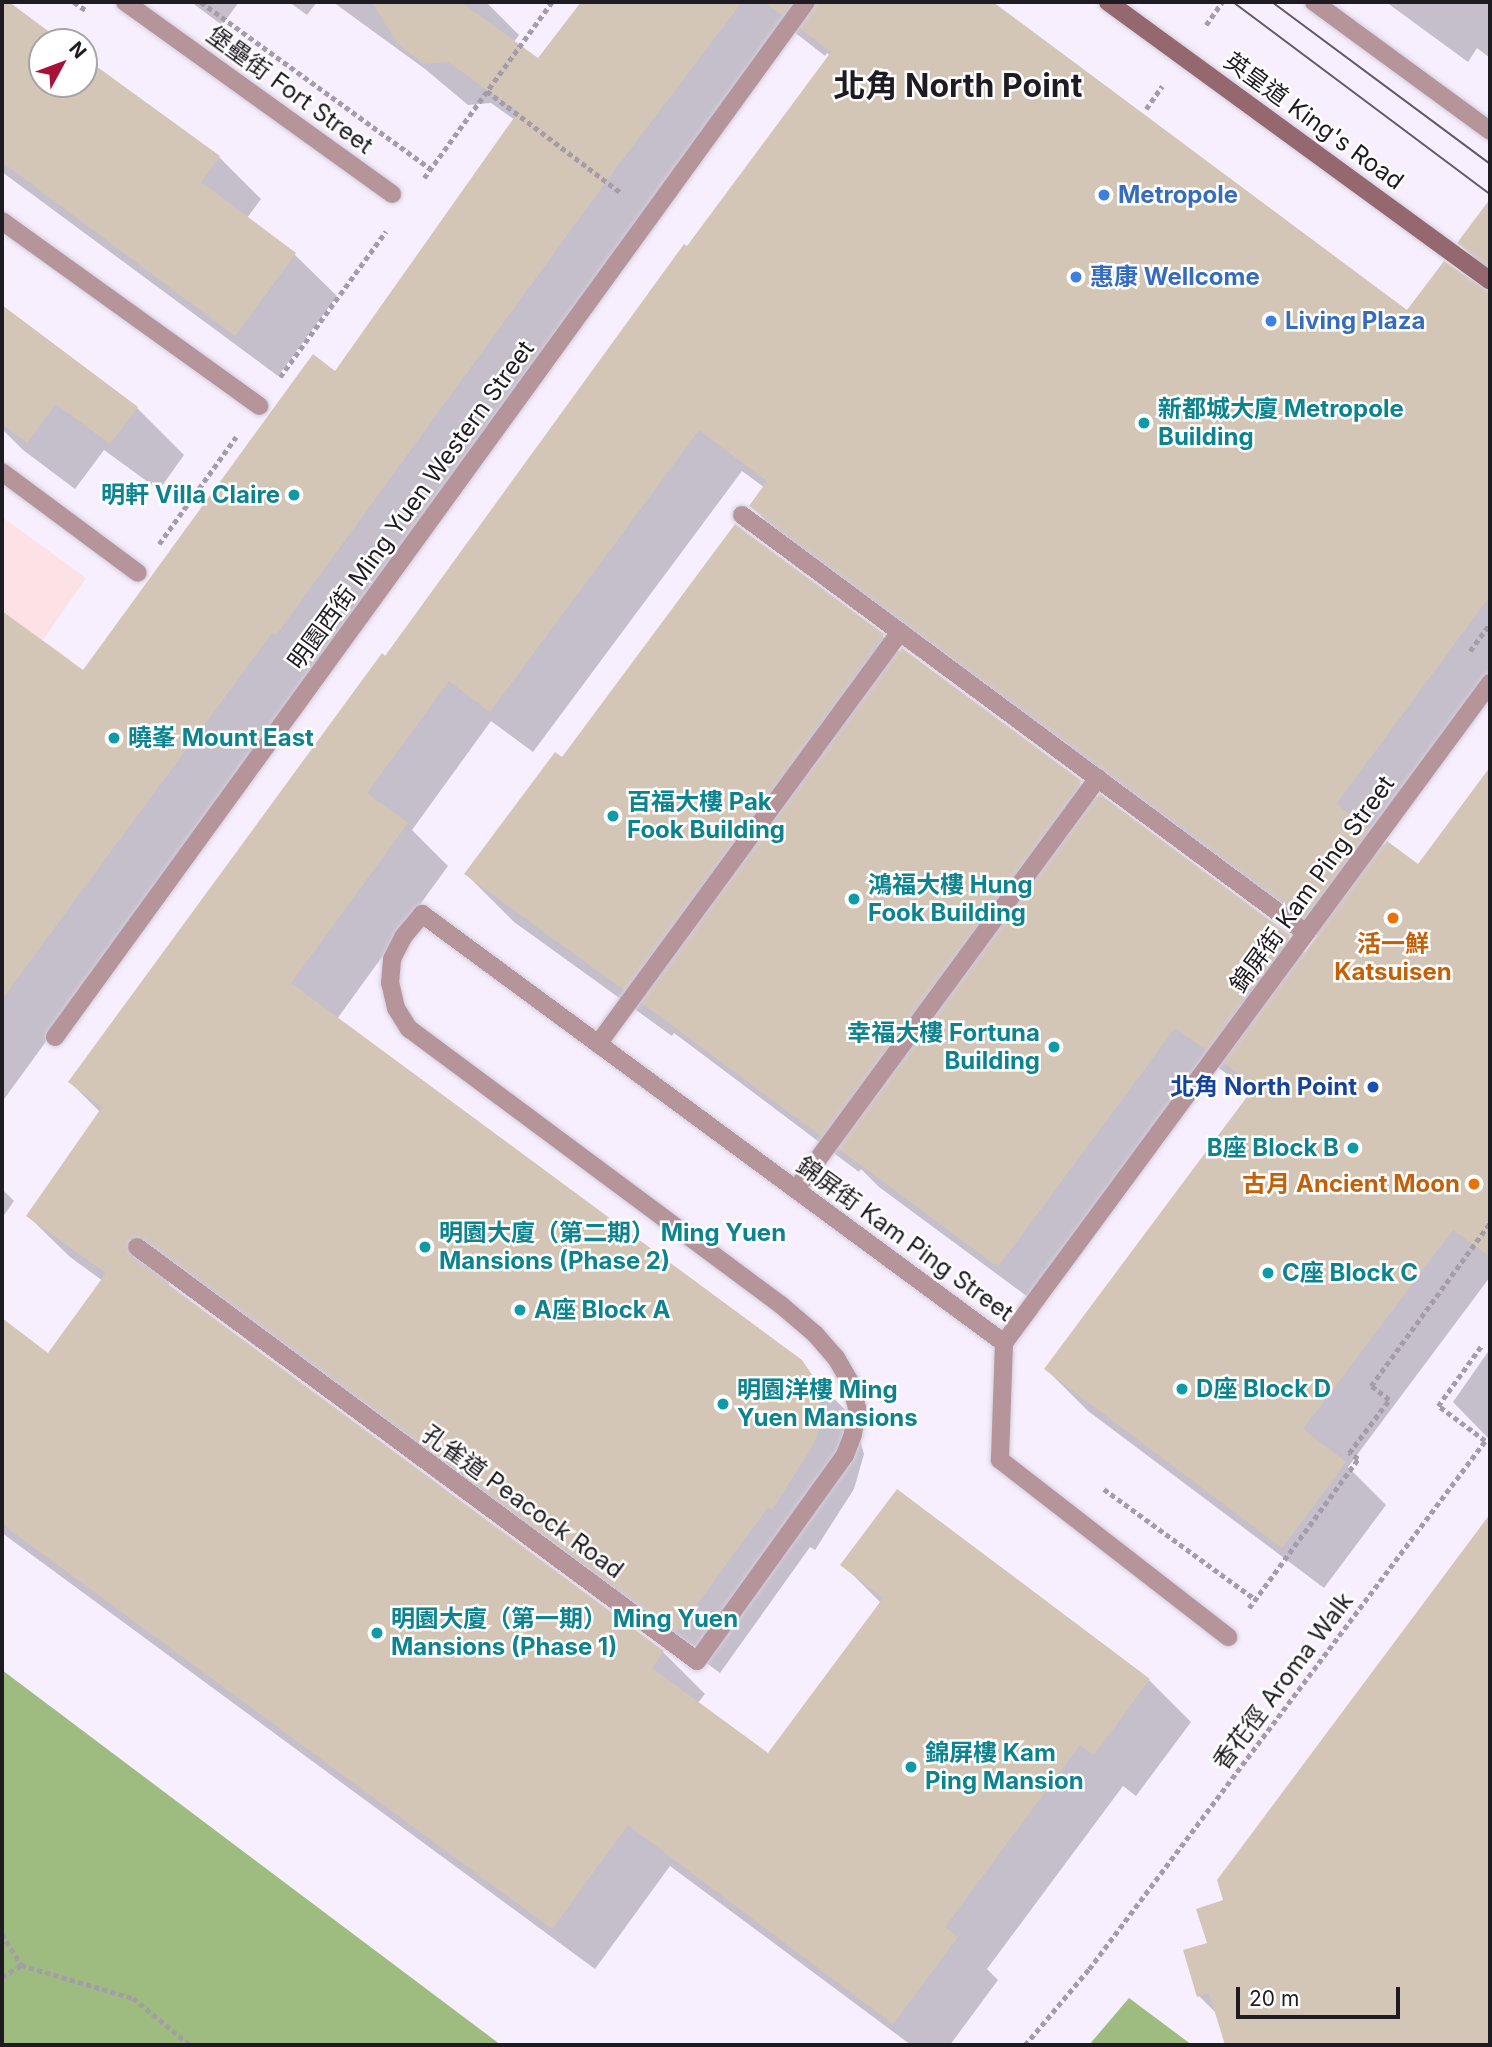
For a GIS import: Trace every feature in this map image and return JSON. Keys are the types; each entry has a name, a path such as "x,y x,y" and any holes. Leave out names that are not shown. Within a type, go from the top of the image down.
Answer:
{"main road":[{"name":"英皇道 King's Road","path":"1110,2 1490,281"}],"street":[{"name":"堡壘街 Fort Street","path":"125,2 392,194"},
{"name":"明園西街 Ming Yuen Western Street","path":"55,1037 806,2"},
{"path":"1314,2 1490,131"},
{"path":"2,221 259,406"},
{"path":"2,472 138,573"},
{"path":"742,515 1306,933"},
{"path":"598,1044 900,632"},
{"name":"錦屏街 Kam Ping Street","path":"422,914 1004,1343 1490,683"},
{"path":"796,1189 1098,778"},
{"name":"孔雀道 Peacock Road","path":"137,1247 697,1661 845,1455 853,1434 856,1408 850,1382 836,1358 815,1334 782,1305 409,1029 396,1008 390,983 392,959 403,937 422,914"},
{"path":"1004,1343 1000,1460 1228,1637"}],"path":[{"path":"201,2 431,169"},
{"path":"416,190 552,2"},
{"path":"487,91 615,188 653,212"},
{"path":"386,232 393,221"},
{"path":"1228,1637 1358,1459 1349,1453 1389,1400 1371,1386 1490,1223"},
{"name":"香花徑 Aroma Walk","path":"1025,2045 1089,1969 1485,1441 1438,1406 1482,1345"},
{"path":"1098,1484 1255,1599"},
{"path":"2,1934 21,1965 133,1998 190,2045"},
{"path":"2,1976 21,1965"}],"shaded area":[{"path":"2,517 86,578 43,640 71,660 2,760"}],"green space":[{"path":"2,1670 501,2045 2,2045"},
{"path":"1129,1998 1192,2045 1089,2045"}],"building":[{"path":"2,2 9,2 44,28 28,28 28,98 98,98 98,67 220,156 201,182 296,253 235,336 2,162"},
{"path":"372,2 461,2 538,58 581,2 742,2 616,168 276,635 272,633 2,999 2,611 83,670 313,354 335,371 518,112 448,62 424,64 397,43"},
{"path":"764,2 792,2 782,15"},
{"path":"817,2 993,2 1407,310 1444,261 1490,292 1490,596 1336,804 1369,828 1304,917 749,506 767,481 699,430 490,712 449,681 367,793 408,823 291,983 802,1360 813,1376 819,1393 822,1411 819,1430 812,1447 772,1510 768,1507 677,1632 144,1238 132,1237 126,1246 130,1256 664,1651 652,1668 768,1753 883,1598 840,1565 897,1489 1150,1679 1094,1755 1080,1745 945,1927 958,1937 893,2024 628,1825 552,1929 2,1524 2,1318 48,1353 106,1273 26,1216 102,1107 68,1082 382,653 385,656 684,244 687,246 831,52 801,29"},
{"path":"1490,199 1490,267 1457,243"},
{"path":"2,305 138,407 110,444 56,404 27,443 2,424"},
{"name":"百福大樓 Pak Fook Building","path":"735,524 884,634 624,990 464,874 555,752 562,757"},
{"name":"鴻福大樓 Hung Fook Building","path":"902,648 1082,781 821,1136 642,1003"},
{"path":"1490,767 1490,1257 1453,1230 1303,1429 1346,1462 1282,1548 1044,1369 1255,1086 1224,1063 1387,841 1418,864"},
{"name":"幸福大樓 Fortuna Building","path":"1100,794 1290,935 1206,1050 1175,1028 998,1267 839,1149"},
{"path":"1490,1514 1490,2045 1225,2045 1209,1993 1197,1997 1183,1950 1207,1943 1196,1909 1223,1900 1217,1880"}],"tram line":[{"path":"1233,2 1490,194"},
{"path":"1272,2 1490,164"}],"place":[{"name":"Metropole","path":"1104,195"},
{"name":"惠康 Wellcome","path":"1076,277"},
{"name":"Living Plaza","path":"1271,321"},
{"name":"新都城大廈 Metropole Building","path":"1144,423"},
{"name":"明軒 Villa Claire","path":"294,495"},
{"name":"曉峯 Mount East","path":"114,738"},
{"name":"百福大樓 Pak Fook Building","path":"613,816"},
{"name":"鴻福大樓 Hung Fook Building","path":"854,899"},
{"name":"活一鮮 Katsuisen","path":"1393,918"},
{"name":"幸福大樓 Fortuna Building","path":"1054,1047"},
{"name":"北角 North Point","path":"1373,1087"},
{"name":"B座 Block B","path":"1353,1148"},
{"name":"古月 Ancient Moon","path":"1474,1184"},
{"name":"明園大廈（第二期） Ming Yuen Mansions (Phase 2)","path":"425,1247"},
{"name":"C座 Block C","path":"1268,1273"},
{"name":"A座 Block A","path":"520,1310"},
{"name":"D座 Block D","path":"1182,1389"},
{"name":"明園洋樓 Ming Yuen Mansions","path":"723,1404"},
{"name":"明園大廈（第一期） Ming Yuen Mansions (Phase 1)","path":"377,1633"},
{"name":"錦屏樓 Kam Ping Mansion","path":"911,1767"}],"district":[{"name":"北角 North Point","path":"958,86"}]}
